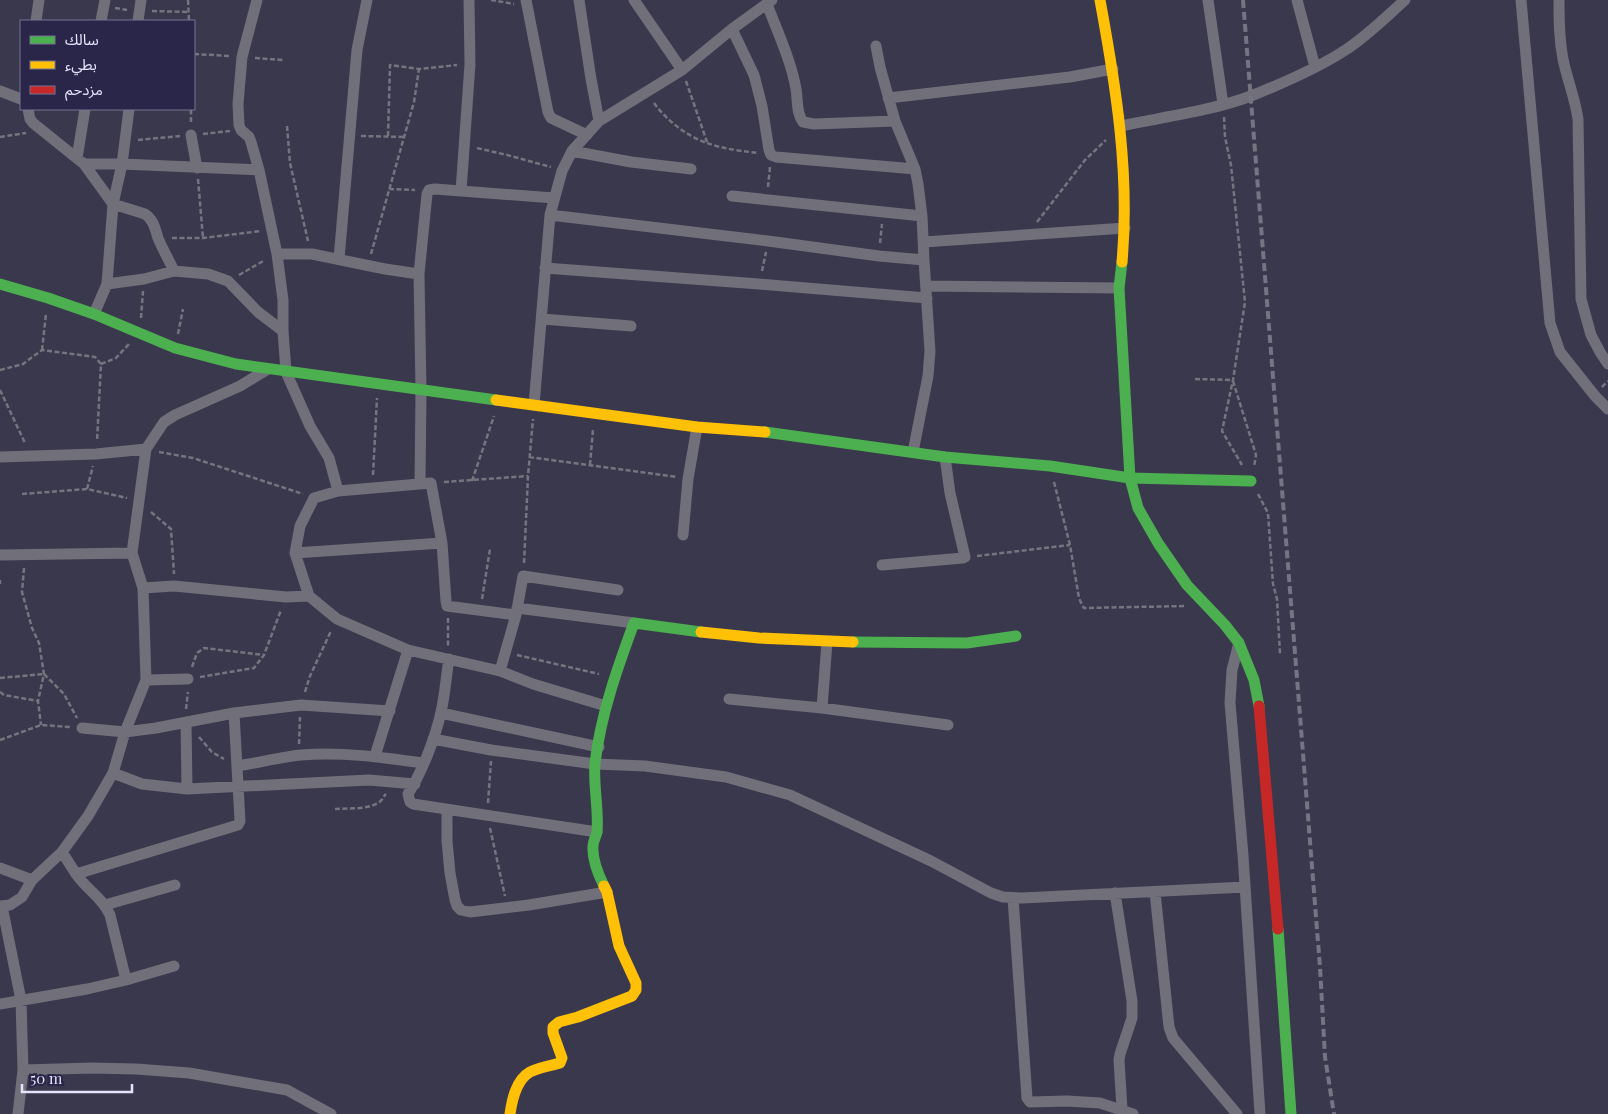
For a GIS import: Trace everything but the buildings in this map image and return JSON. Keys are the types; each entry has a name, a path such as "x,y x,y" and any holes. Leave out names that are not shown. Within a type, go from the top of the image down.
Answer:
{"street":[{"path":"36,20 38,0"},
{"path":"257,0 242,57 238,104 239,125 241,130 249,137 259,170 277,254 283,300 286,372 310,426 329,458 338,490"},
{"path":"339,259 358,50 367,0"},
{"path":"462,191 470,64 469,0"},
{"path":"579,0 599,121"},
{"path":"634,0 682,70"},
{"path":"1100,0 1121,126 1125,228 1119,288 1130,478 1138,508 1158,544 1187,585 1225,625 1239,643 1254,680 1260,711 1278,909 1291,1114"},
{"path":"1208,0 1223,104"},
{"path":"1298,0 1315,67"},
{"path":"1121,126 1223,104 1250,96 1315,67 1346,49 1379,24 1405,0"},
{"path":"1521,0 1550,324 1560,352 1595,396 1608,408"},
{"path":"1559,0 1561,51 1573,93 1578,120 1581,298 1591,335 1608,364"},
{"path":"534,405 542,319 544,268 550,215 562,171 572,151 599,121 682,70 732,29 770,2 792,72 799,118 803,122 814,124 895,121"},
{"path":"101,20 104,3"},
{"path":"526,3 548,112 551,118 587,134"},
{"path":"732,29 754,75 771,155 776,157 914,169"},
{"path":"876,46 895,121 914,169 922,216 930,351 928,376 913,452"},
{"path":"888,98 1070,77 1113,69"},
{"path":"0,91 20,99"},
{"path":"28,110 30,119 40,130 80,161 113,204 146,214 152,221 174,271"},
{"path":"80,161 85,110"},
{"path":"94,314 107,284 113,204 122,164 129,110"},
{"path":"191,135 197,168"},
{"path":"572,151 631,162 690,169"},
{"path":"80,161 259,170"},
{"path":"554,198 435,188 427,194 419,274 425,484 442,543 447,606 759,638 827,642 967,643 1016,636"},
{"path":"732,196 922,216"},
{"path":"550,215 924,260"},
{"path":"924,242 1125,228"},
{"path":"277,254 312,254 367,266 419,274"},
{"path":"544,268 927,298"},
{"path":"107,284 144,279 174,271 208,274 228,281 258,312 283,331"},
{"path":"0,284 94,314 175,348 236,364 286,372 697,427 767,432 945,457 1050,466 1130,478 1251,481"},
{"path":"926,286 1119,288"},
{"path":"542,319 631,326"},
{"path":"18,1114 23,1070 21,1000 1,906 10,904 22,897 32,880 62,852 88,816 113,773 125,732 146,680 144,588 132,553 146,449 164,422 175,415 240,386 268,369"},
{"path":"683,535 688,479 697,427"},
{"path":"0,457 96,454 146,449"},
{"path":"882,565 965,557 950,493 945,457"},
{"path":"425,484 338,490 314,498 300,526 295,553 309,596 337,619 408,650 500,671 533,684 606,706"},
{"path":"295,553 442,543"},
{"path":"0,555 132,553"},
{"path":"500,671 516,612 523,576 618,590"},
{"path":"144,588 174,586 286,598 309,596"},
{"path":"510,1114 512,1101 522,1079 528,1073 560,1063 562,1058 553,1033 554,1028 559,1022 578,1017 632,996 636,990 636,983 620,946 607,892 598,875 594,861 593,846 597,832 595,764 598,747 614,678 634,624"},
{"path":"822,708 827,642"},
{"path":"1239,643 1232,670 1230,703 1245,887 1260,1114"},
{"path":"376,756 408,650"},
{"path":"449,659 441,713 433,740 415,784 408,794 410,802 448,810 597,832"},
{"path":"146,680 188,679"},
{"path":"729,699 822,708 948,726"},
{"path":"82,728 125,732 234,713 301,706 390,711"},
{"path":"76,874 236,827 240,824 234,713"},
{"path":"441,713 598,747"},
{"path":"186,722 187,789"},
{"path":"433,740 595,764 645,766 726,777 790,795 931,861 991,893 1003,897 1245,887"},
{"path":"237,766 298,755 325,754 376,756 423,763"},
{"path":"113,773 142,784 187,789 369,780 415,784"},
{"path":"448,810 447,841 450,873 457,906 461,910 470,912 507,908 607,892"},
{"path":"62,852 81,882 105,905 110,915 126,980"},
{"path":"0,868 32,880"},
{"path":"105,905 176,885"},
{"path":"1155,892 1169,1027 1174,1038 1237,1114"},
{"path":"1115,893 1132,1001 1132,1018 1119,1060 1122,1109"},
{"path":"1013,898 1028,1098 1030,1102 1067,1101 1100,1103 1133,1114"},
{"path":"0,1004 87,989 174,966"},
{"path":"23,1070 92,1068 189,1073 287,1090 331,1114"}],"path":[{"path":"188,0 189,20"},
{"path":"491,0 526,3"},
{"path":"104,3 139,11 188,12"},
{"path":"195,54 283,60"},
{"path":"388,136 390,66 419,69 470,64"},
{"path":"367,266 405,137 414,102 419,69"},
{"path":"682,70 708,144"},
{"path":"647,92 662,114 680,128 708,144 745,152"},
{"path":"1223,104 1225,137 1231,165 1245,302 1233,380 1222,430 1268,513 1273,584 1277,599 1280,654"},
{"path":"288,126 290,163 312,254"},
{"path":"1028,235 1085,160 1121,126"},
{"path":"0,137 40,130"},
{"path":"125,142 241,130"},
{"path":"350,136 405,137"},
{"path":"466,145 562,171"},
{"path":"767,200 771,155"},
{"path":"197,168 202,238"},
{"path":"389,188 430,190"},
{"path":"879,256 884,213"},
{"path":"158,238 202,238 272,229"},
{"path":"759,284 768,241"},
{"path":"228,281 277,254"},
{"path":"101,364 116,358 139,334 144,279"},
{"path":"42,350 48,298"},
{"path":"175,348 183,309"},
{"path":"0,370 23,364 42,350 95,357 101,364 96,454 87,489"},
{"path":"1195,378 1233,380"},
{"path":"1233,380 1256,455 1251,481"},
{"path":"373,488 378,384"},
{"path":"0,390 31,456"},
{"path":"472,480 499,401"},
{"path":"523,576 529,457 534,405"},
{"path":"590,465 594,414"},
{"path":"146,449 193,458 314,498"},
{"path":"529,457 688,479"},
{"path":"1050,466 1070,546 1080,598 1084,608 1205,605"},
{"path":"425,484 528,476"},
{"path":"22,494 87,489 138,501 171,530 174,586"},
{"path":"965,557 1070,546"},
{"path":"480,610 490,549"},
{"path":"25,555 22,592 32,628 39,643 44,674 38,701 41,725"},
{"path":"188,679 254,668 264,655 286,598"},
{"path":"447,606 449,659"},
{"path":"298,755 301,706 310,676 337,619"},
{"path":"237,766 212,752 186,722 188,679 198,653 204,648 264,655"},
{"path":"506,652 614,678"},
{"path":"0,678 44,674"},
{"path":"44,674 64,694 82,728"},
{"path":"0,692 4,696 38,701"},
{"path":"0,740 41,725 82,728"},
{"path":"491,750 487,815 507,908"},
{"path":"335,809 367,807 376,804 381,801 393,782"}],"railway":[{"path":"1243,0 1320,967 1325,1057 1334,1114"}],"traffic: fast":[{"path":"1122,262 1119,288 1130,478 1138,508 1158,543 1187,585 1225,625 1239,643 1254,680 1259,706"},
{"path":"0,284 94,314 175,348 236,364 496,400"},
{"path":"765,432 945,457 1050,466 1130,478 1251,481"},
{"path":"604,886 593,856 593,842 597,832 595,763 605,709 634,623 701,632"},
{"path":"853,642 967,643 1016,636"},
{"path":"1278,929 1291,1114"}],"traffic: slow":[{"path":"1100,0 1116,98 1123,163 1124,229 1122,262"},
{"path":"496,400 697,427 765,432"},
{"path":"701,632 759,638 853,642"},
{"path":"510,1114 521,1080 530,1072 560,1063 562,1058 553,1033 553,1027 559,1022 578,1017 632,996 636,990 636,983 619,946 604,886"}],"traffic: jam":[{"path":"1259,706 1278,929"}]}
